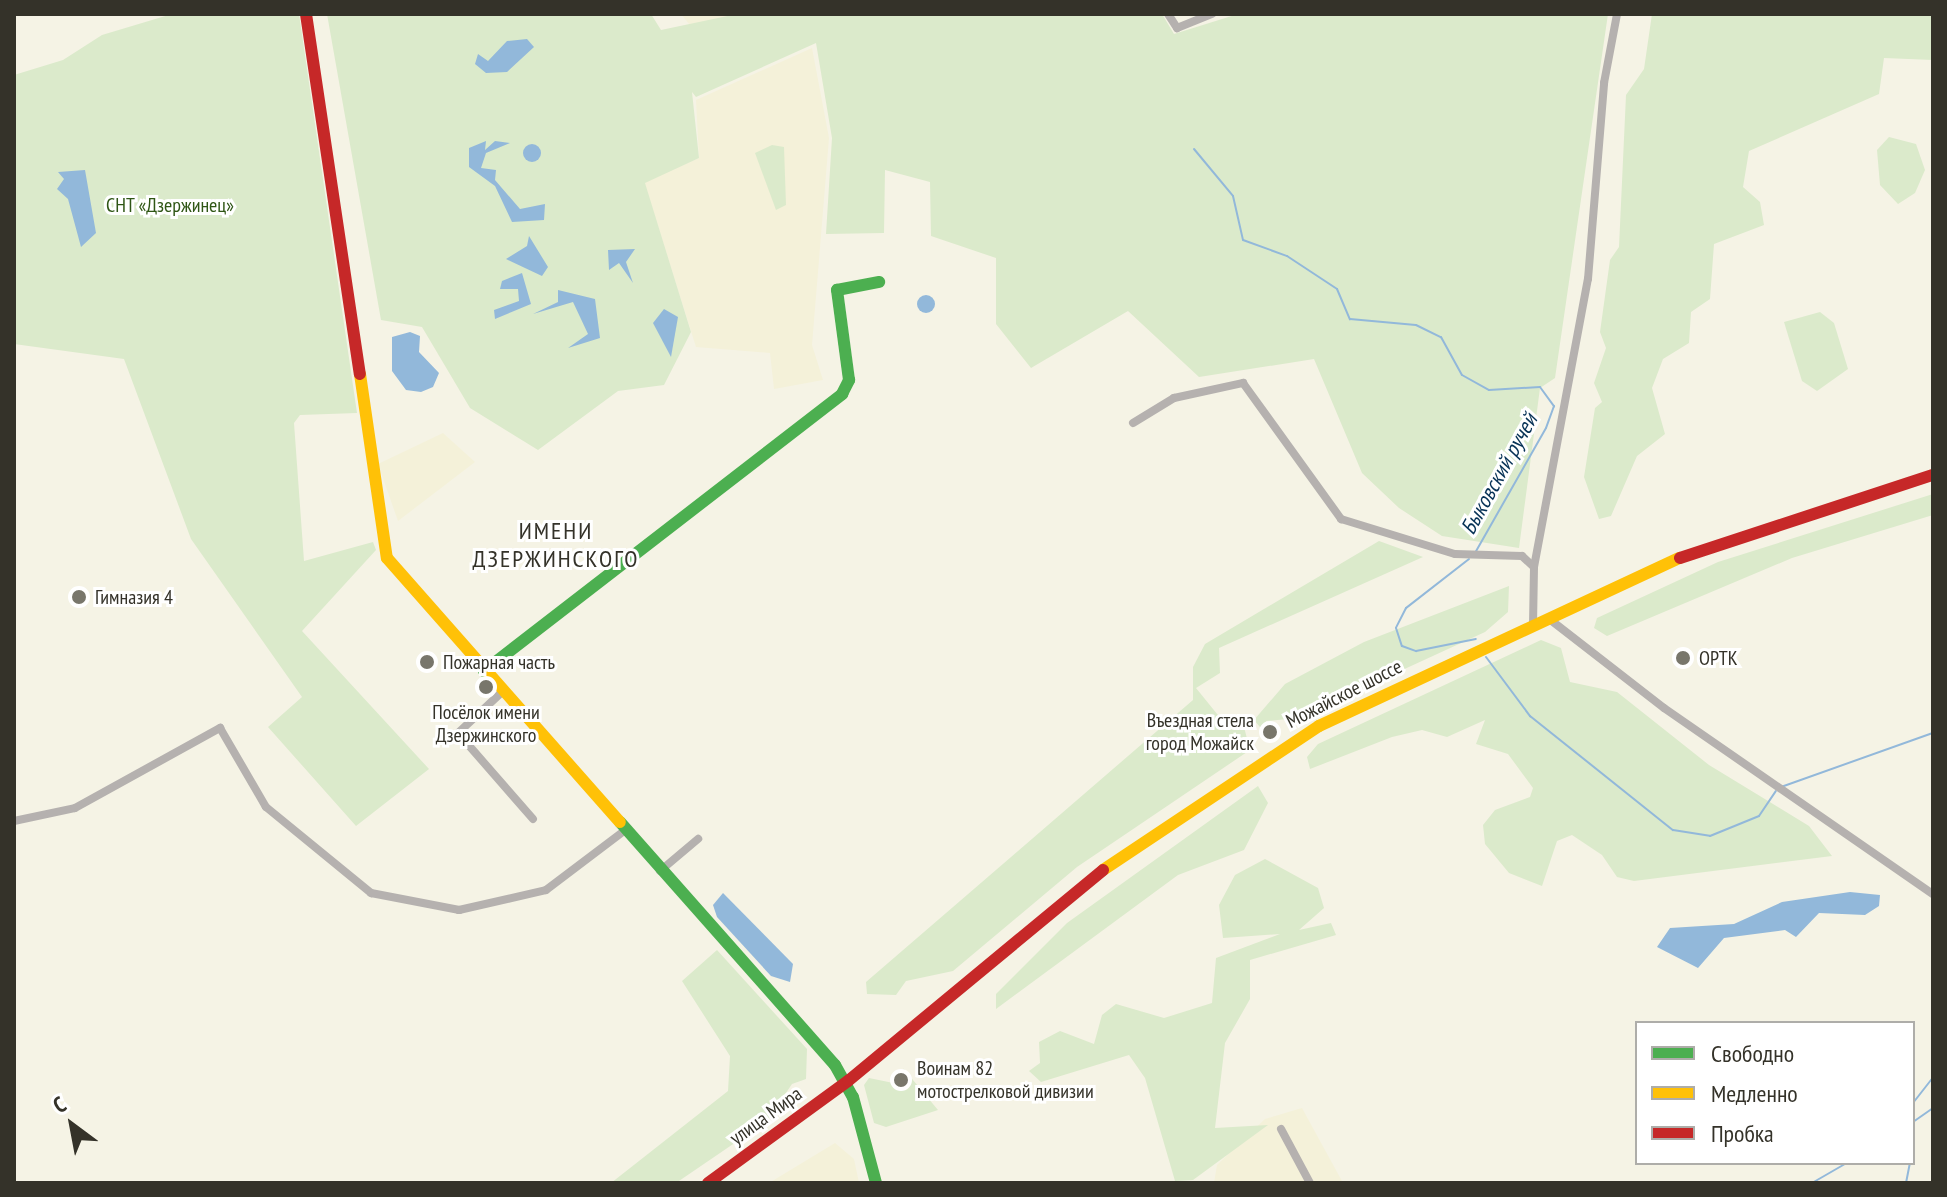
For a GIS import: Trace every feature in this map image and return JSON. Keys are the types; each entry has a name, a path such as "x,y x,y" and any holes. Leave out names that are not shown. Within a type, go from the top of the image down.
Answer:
{"street":[{"path":"306,14 381,545 399,576 848,1081 876,1183"},
{"path":"1168,14 1177,28 1212,14"},
{"path":"1533,625 1534,567 1588,279 1604,83 1617,14"},
{"path":"484,671 842,394 849,380 837,290 879,282"},
{"path":"1133,423 1174,398 1243,383 1341,519 1455,554 1522,556 1534,567"},
{"name":"Можайское шоссе","path":"848,1081 1081,886 1194,807 1337,716 1705,548 1933,475"},
{"path":"1548,618 1664,708 1933,894"},
{"path":"502,692 458,733 533,819"},
{"path":"14,821 75,808 220,728 266,807 371,893 459,910 546,890 624,831"},
{"path":"660,871 698,839"},
{"name":"улица Мира","path":"708,1183 848,1081"},
{"path":"1281,1129 1310,1183"}],"shaded area":[{"path":"681,14 735,14 703,41"},
{"path":"812,48 829,138 812,345 823,380 774,389 770,353 696,347 644,182 699,158 696,100"},
{"path":"443,433 475,462 398,521 378,464"},
{"path":"1302,1108 1343,1183 1214,1183 1217,1165 1265,1119"},
{"path":"835,1143 854,1159 859,1183 769,1183"}],"green space":[{"name":"СНТ «Дзержинец»","path":"172,14 299,14 357,413 300,415 294,423 304,561 373,542 376,550 302,631 429,769 356,826 268,727 302,697 191,539 124,359 14,344 14,75 63,60 102,35"},
{"path":"327,14 651,14 661,30 737,14 1162,14 1174,34 1238,14 1608,14 1555,378 1540,388 1519,548 1442,536 1399,508 1362,473 1314,359 1199,377 1128,311 1031,368 996,324 996,258 931,236 930,182 885,170 884,233 826,234 832,138 816,43 696,97 692,92 699,158 645,183 691,332 664,385 618,391 538,450 470,408 422,327 381,320"},
{"path":"1652,14 1933,14 1933,60 1884,58 1879,94 1749,151 1743,187 1760,202 1764,225 1714,244 1710,299 1691,312 1689,343 1663,359 1652,388 1665,434 1637,456 1611,516 1599,519 1584,477 1595,408 1602,402 1594,383 1606,348 1600,332 1610,260 1619,247 1626,95 1644,69"},
{"path":"1889,137 1916,144 1925,170 1915,193 1898,204 1880,185 1877,150"},
{"path":"772,145 784,147 786,205 776,210 755,153"},
{"path":"1820,312 1834,323 1848,369 1817,391 1802,381 1784,322"},
{"path":"1933,494 1933,515 1792,558 1607,636 1594,628 1597,618 1718,562"},
{"path":"1379,541 1423,557 1219,648 1220,673 1196,688 1226,725 1244,727 1250,750 1077,867 953,971 906,981 896,995 867,994 866,982 1193,700 1193,667 1205,644"},
{"path":"1509,586 1508,612 1485,632 1298,718 1266,721 1265,733 1254,720 1285,684 1364,642"},
{"path":"1541,640 1561,648 1570,682 1617,692 1709,765 1809,826 1832,856 1634,881 1617,877 1602,855 1572,835 1557,841 1542,886 1509,873 1485,844 1483,825 1495,810 1530,797 1533,788 1508,754 1476,744 1485,720 1447,737 1422,730 1392,737 1310,769 1307,757 1318,744"},
{"path":"1258,786 1268,803 1244,850 1178,875 996,1009 996,994 1067,923"},
{"path":"1265,859 1318,888 1324,908 1299,930 1331,923 1336,935 1250,960 1250,999 1225,1043 1215,1128 1268,1125 1193,1180 1175,1181 1145,1078 1129,1055 1041,1082 1029,1071 1040,1063 1039,1042 1060,1031 1094,1044 1102,1015 1116,1004 1164,1018 1212,1003 1216,958 1280,934 1223,938 1219,905 1235,875"},
{"path":"717,950 807,1049 806,1079 792,1084 767,1121 676,1183 611,1183 728,1091 730,1056 682,981"},
{"path":"903,1068 938,1110 886,1127 874,1123 864,1085 869,1078 903,1085 910,1081"}],"water":[{"path":"527,39 534,47 507,72 486,73 475,64 478,54 488,61 507,41"},
{"path":"486,141 485,150 495,141 510,143 486,153 481,168 496,170 495,180 520,209 545,204 544,220 512,222 495,186 469,167 469,148"},
{"path":"528,144 536,144 541,153 539,160 528,162 523,157 523,149"},
{"path":"85,170 96,233 81,247 68,199 57,189 64,179 58,172"},
{"path":"529,236 548,267 542,276 506,259 527,246"},
{"path":"635,249 626,262 633,283 619,263 609,270 608,250"},
{"path":"522,273 531,304 495,319 494,310 519,301 518,289 500,289 502,281"},
{"path":"558,290 595,299 600,338 568,348 588,334 573,302 533,314 558,302"},
{"path":"922,295 930,295 935,304 933,311 922,313 917,308 917,300"},
{"path":"664,309 678,317 671,357 653,323"},
{"path":"410,332 420,336 419,352 439,373 433,387 421,392 406,390 392,371 392,337"},
{"path":"1850,892 1880,895 1879,906 1865,915 1819,913 1796,937 1785,930 1724,938 1698,968 1657,947 1670,928 1734,924 1782,902"},
{"path":"723,893 793,964 790,982 771,976 717,917 713,905"}],"waterway":[{"name":"Быковский ручей","path":"1194,149 1233,196 1243,240 1287,256 1337,289 1350,319 1416,325 1441,337 1462,375 1489,390 1540,387 1554,406 1546,428 1476,551"},
{"name":"Быковский ручей","path":"1469,559 1406,608 1396,628 1402,646 1416,651 1476,639"},
{"name":"Быковский ручей","path":"1486,657 1530,716 1673,830 1710,836 1759,816 1776,791"},
{"name":"Быковский ручей","path":"1781,787 1933,733"},
{"path":"1915,1100 1933,1077"},
{"path":"1915,1121 1933,1108"},
{"path":"1812,1183 1843,1165"},
{"path":"1906,1183 1909,1165"}],"traffic: fast":[{"path":"484,671 842,394 849,380 837,290 879,282"},
{"path":"620,822 835,1065 853,1097 876,1183"}],"traffic: slow":[{"path":"360,374 387,558 620,822"},
{"path":"1103,870 1319,726 1680,558"}],"traffic: jam":[{"path":"306,14 360,374"},
{"path":"1680,558 1933,475"},
{"path":"708,1183 848,1081 1103,870"}],"place":[{"name":"Гимназия 4","path":"79,597"},
{"name":"ОРТК","path":"1683,658"},
{"name":"Пожарная часть","path":"427,662"},
{"name":"Посёлок имени Дзержинского","path":"486,687"},
{"name":"Въездная стела город Можайск","path":"1270,732"},
{"name":"Воинам 82 мотострелковой дивизии","path":"901,1080"}],"district":[{"name":"ИМЕНИ ДЗЕРЖИНСКОГО","path":"556,545"}]}
